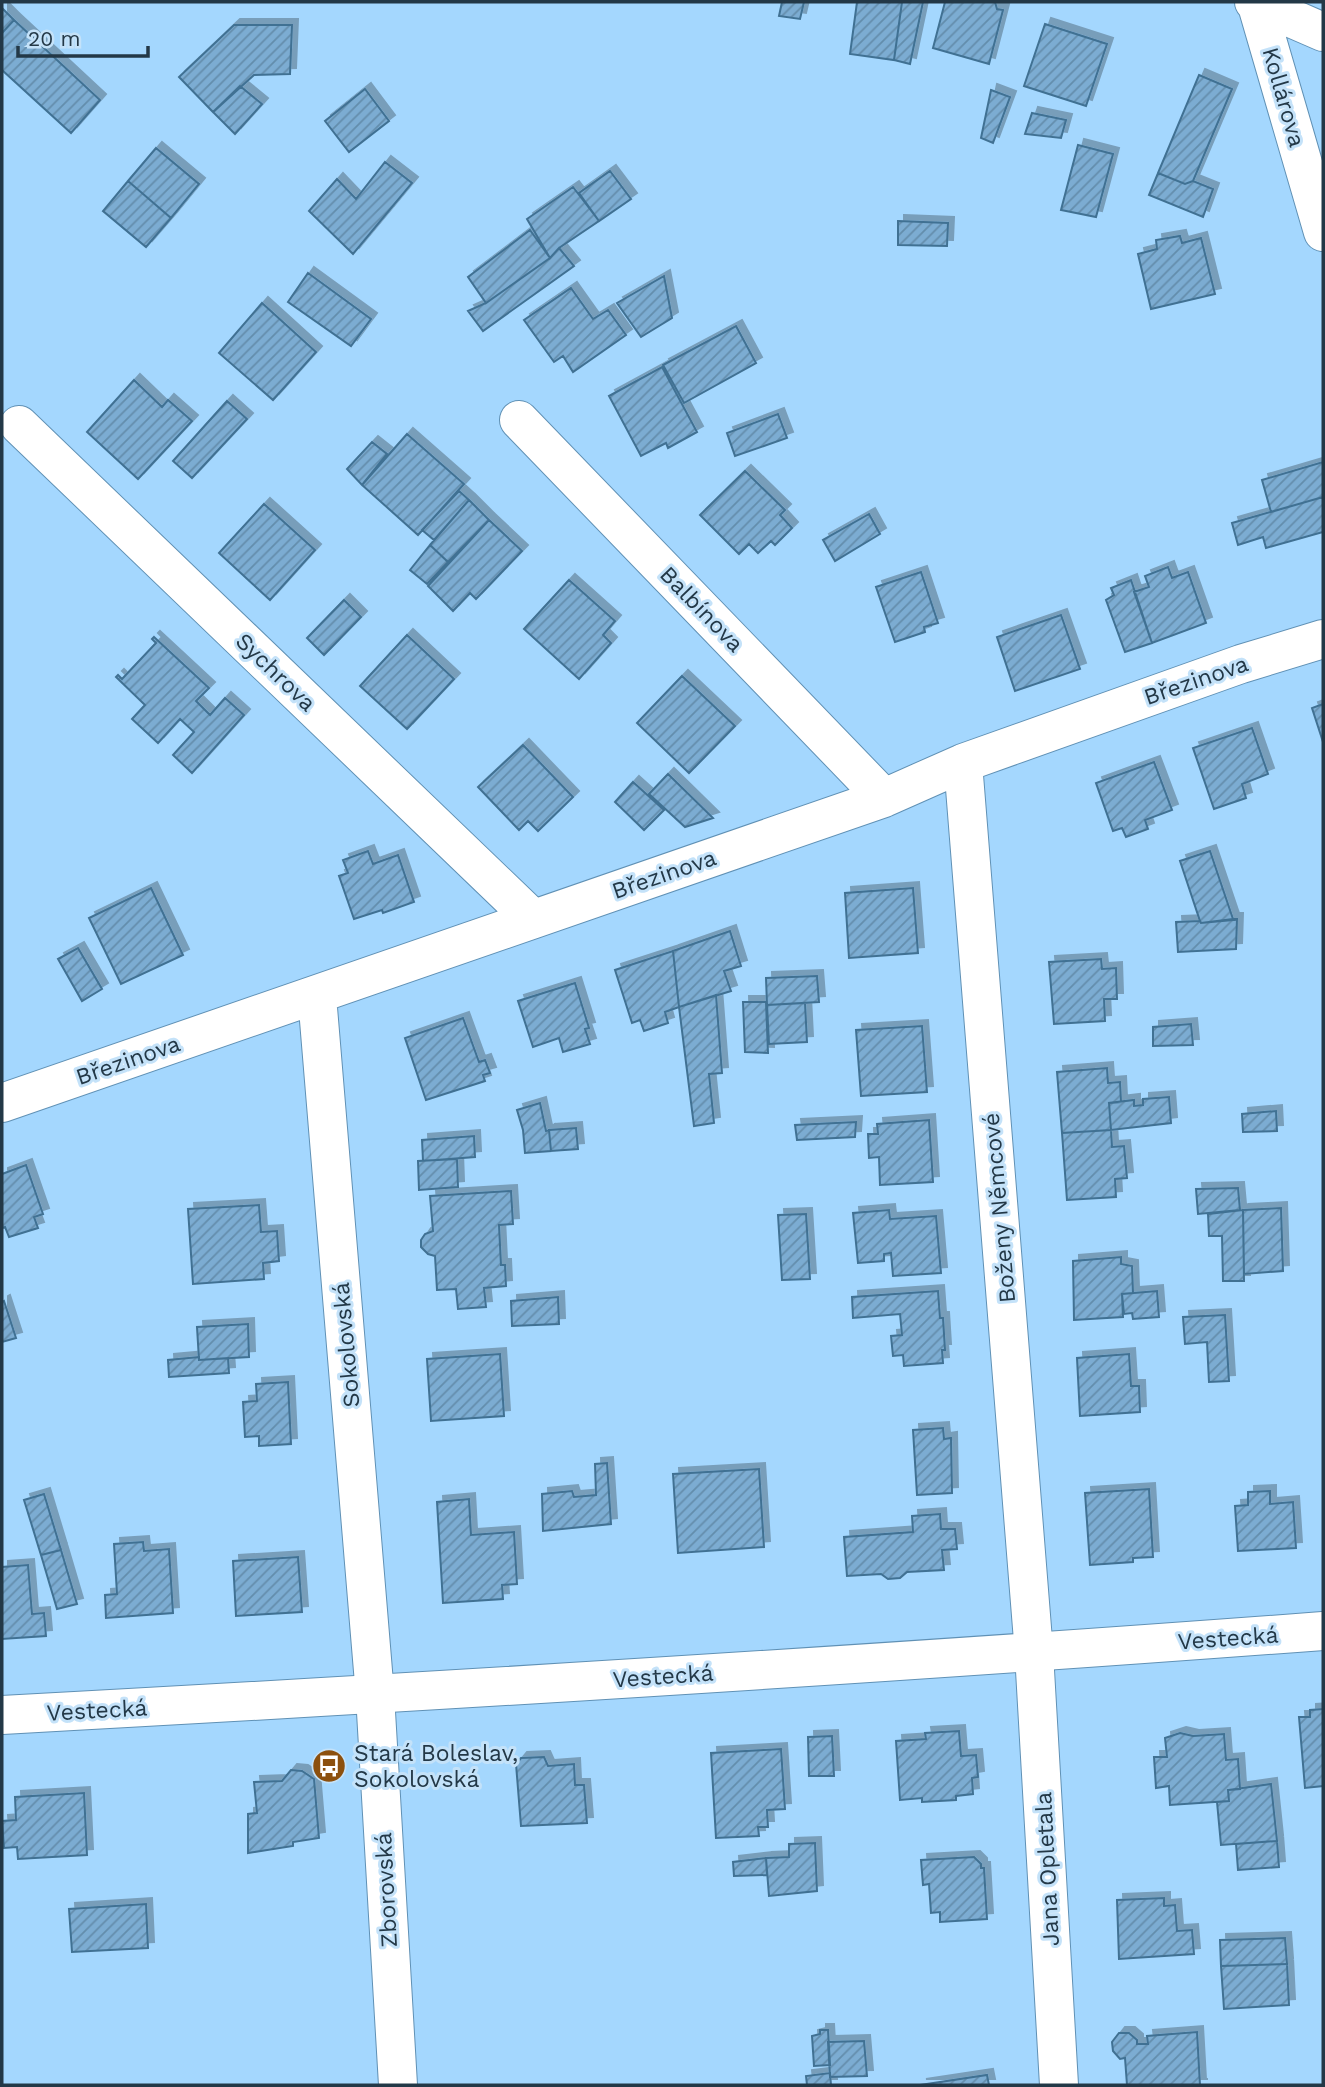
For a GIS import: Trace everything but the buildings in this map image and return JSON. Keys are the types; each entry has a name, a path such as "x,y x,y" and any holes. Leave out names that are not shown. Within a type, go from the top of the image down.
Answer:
{"street":[{"path":"1255,2 1323,32"},
{"name":"Kollárova","path":"1255,2 1323,232"},
{"name":"Balbínova","path":"519,420 884,798"},
{"name":"Sychrova","path":"19,425 533,919"},
{"name":"Březinova","path":"2,1103 884,798 963,763 1241,664 1323,639"},
{"name":"Boženy Němcové","path":"963,763 1034,1653"},
{"name":"Sokolovská","path":"317,996 375,1695"},
{"name":"Vestecká","path":"2,1715 375,1695 1034,1653 1323,1631"},
{"name":"Jana Opletala","path":"1034,1653 1059,2085"},
{"name":"Zborovská","path":"375,1695 398,2085"}],"place":[{"name":"Stará Boleslav, Sokolovská","path":"329,1766"}]}
